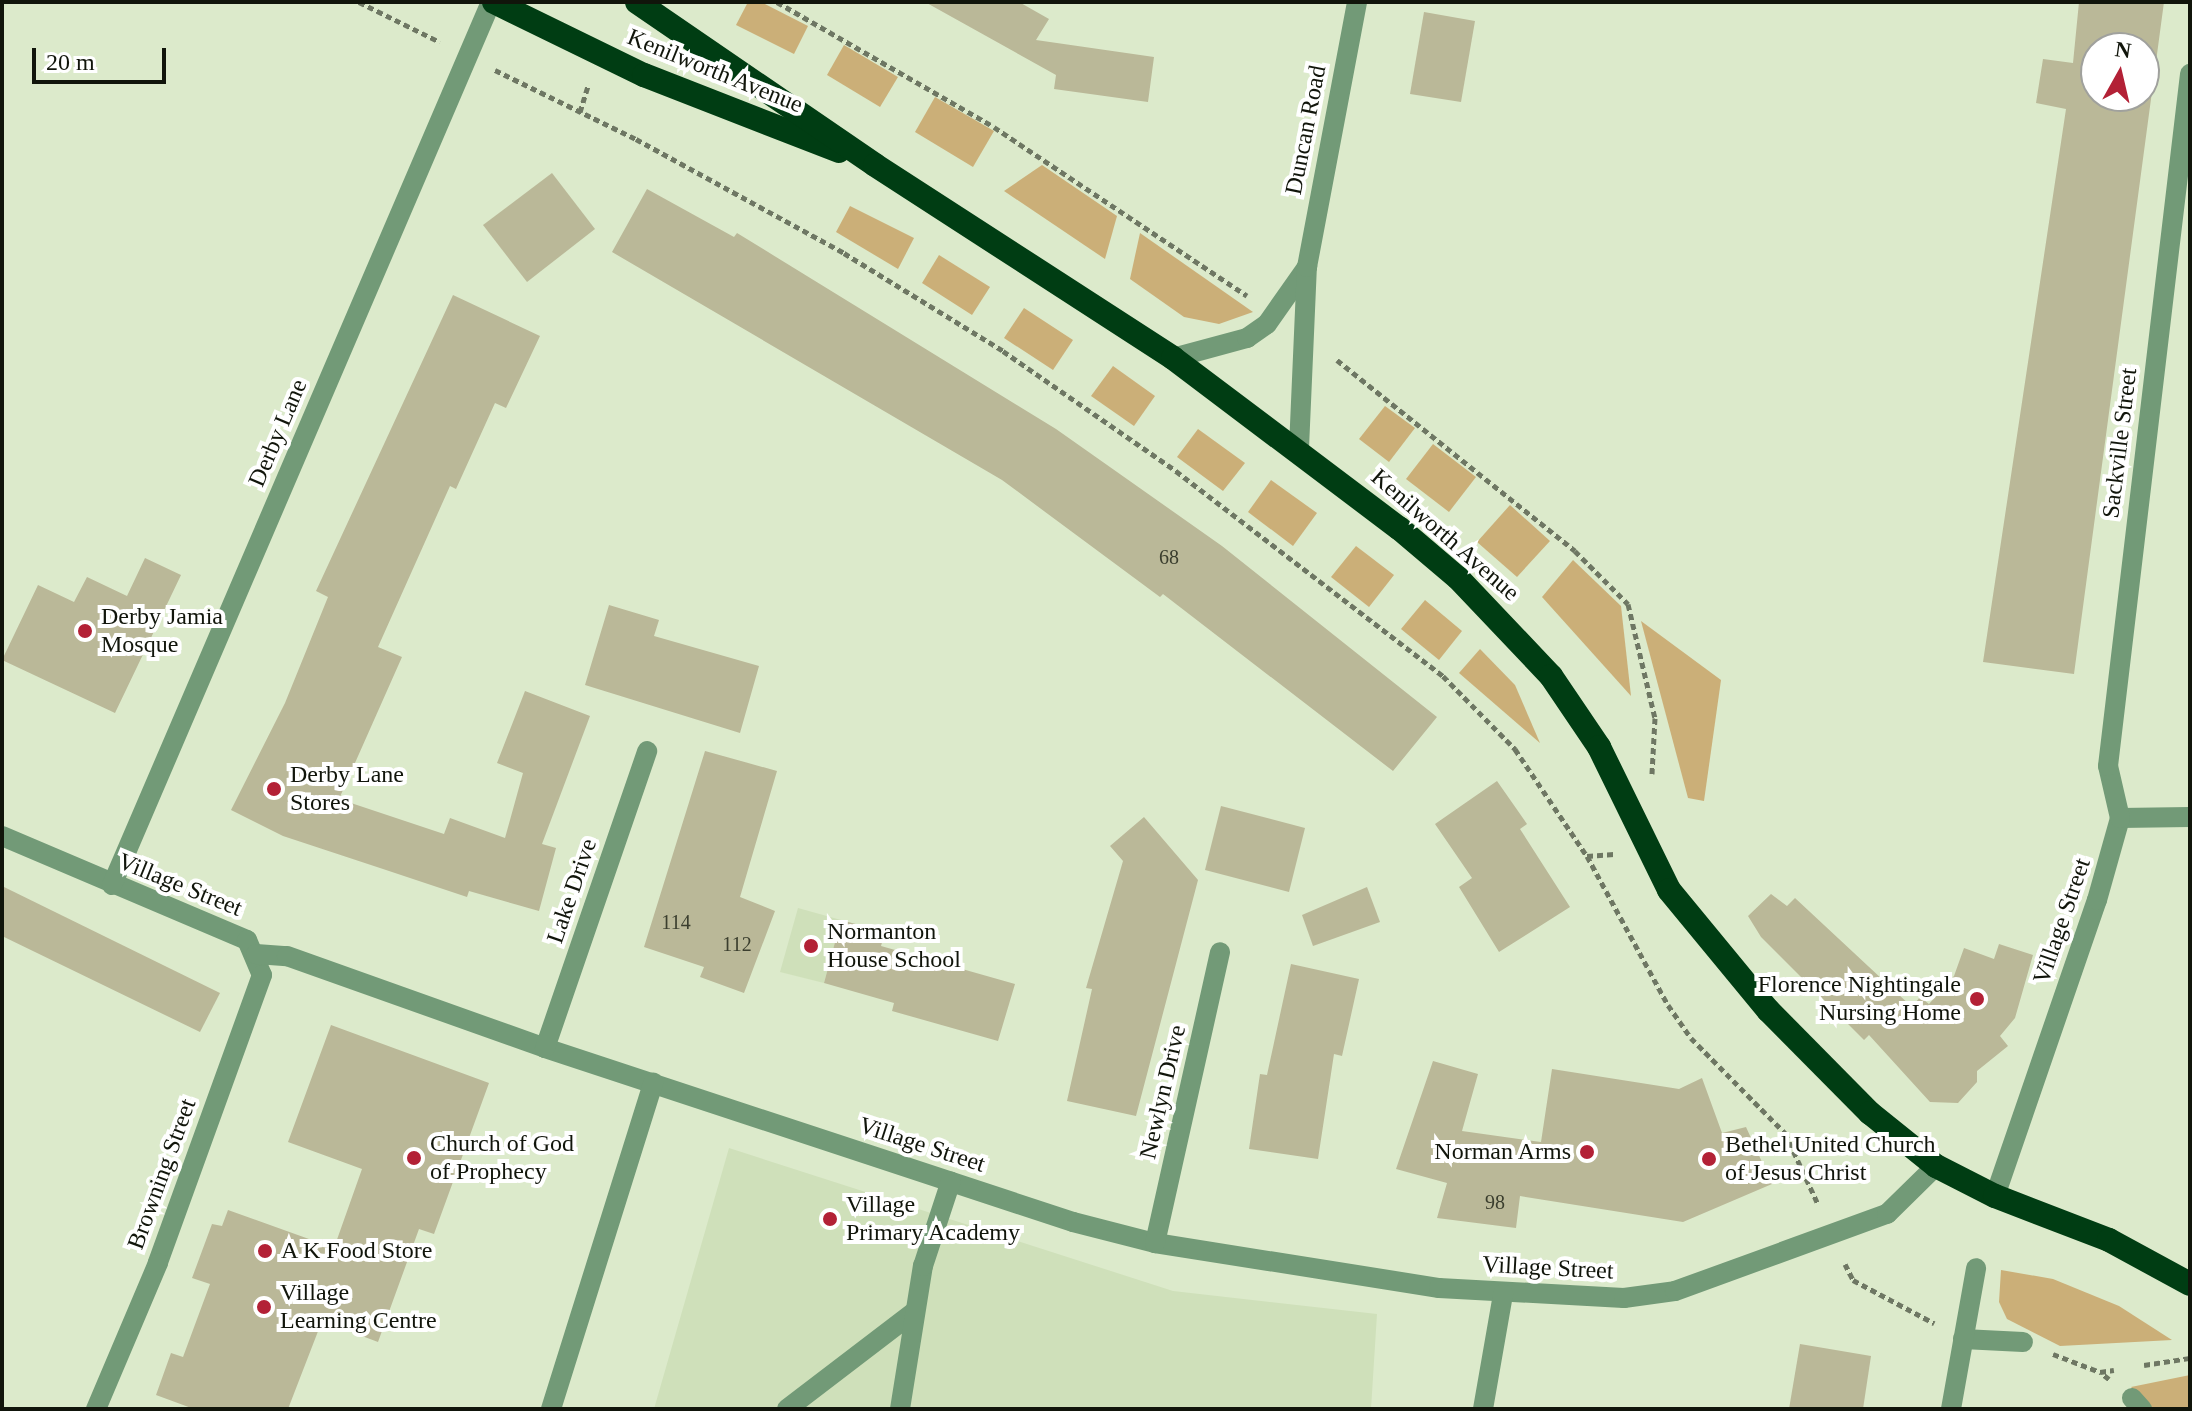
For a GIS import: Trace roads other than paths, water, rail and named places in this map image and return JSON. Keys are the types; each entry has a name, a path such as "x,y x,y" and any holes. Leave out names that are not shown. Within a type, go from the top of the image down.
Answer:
{"highway":[{"name":"Kenilworth Avenue","path":"492,2 644,75 875,165"},
{"name":"Kenilworth Avenue","path":"637,2 875,165 1173,358 1299,448 1458,578 1551,676 1599,747 1669,890 1768,1010 1870,1113 1936,1166 1995,1196 2109,1240 2190,1284"}],"street":[{"name":"Derby Lane","path":"112,885 492,2"},
{"name":"Duncan Road","path":"1299,448 1307,267 1357,2"},
{"name":"Sackville Street","path":"2120,818 2108,766 2190,74"},
{"name":"Duncan Road","path":"1173,358 1247,338 1267,324 1307,267"},
{"name":"Lake Drive","path":"545,1048 647,751"},
{"path":"2120,818 2190,817"},
{"name":"Village Street","path":"1995,1196 2097,900 2120,818"},
{"name":"Village Street","path":"2,836 247,940 256,954 287,956 545,1048 951,1181 1155,1243 1503,1294 1624,1298 1675,1291 1887,1214 1936,1166"},
{"name":"Newlyn Drive","path":"1155,1243 1220,952"},
{"name":"Browning Street","path":"96,1409 158,1263 262,975 256,954"},
{"path":"551,1409 653,1083"},
{"path":"900,1409 914,1312 951,1181"},
{"path":"1951,1409 1976,1268"},
{"path":"1483,1409 1503,1294"},
{"path":"787,1409 914,1312"},
{"path":"1963,1339 2023,1342"}],"place":[{"name":"Derby Jamia Mosque","path":"85,631"},
{"name":"Derby Lane Stores","path":"274,789"},
{"name":"Normanton House School","path":"811,946"},
{"name":"Florence Nightingale Nursing Home","path":"1977,999"},
{"name":"Norman Arms","path":"1587,1152"},
{"name":"Church of God of Prophecy","path":"414,1158"},
{"name":"Bethel United Church of Jesus Christ","path":"1709,1159"},
{"name":"Village Primary Academy","path":"830,1219"},
{"name":"A K Food Store","path":"265,1251"},
{"name":"Village Learning Centre","path":"264,1307"}]}
